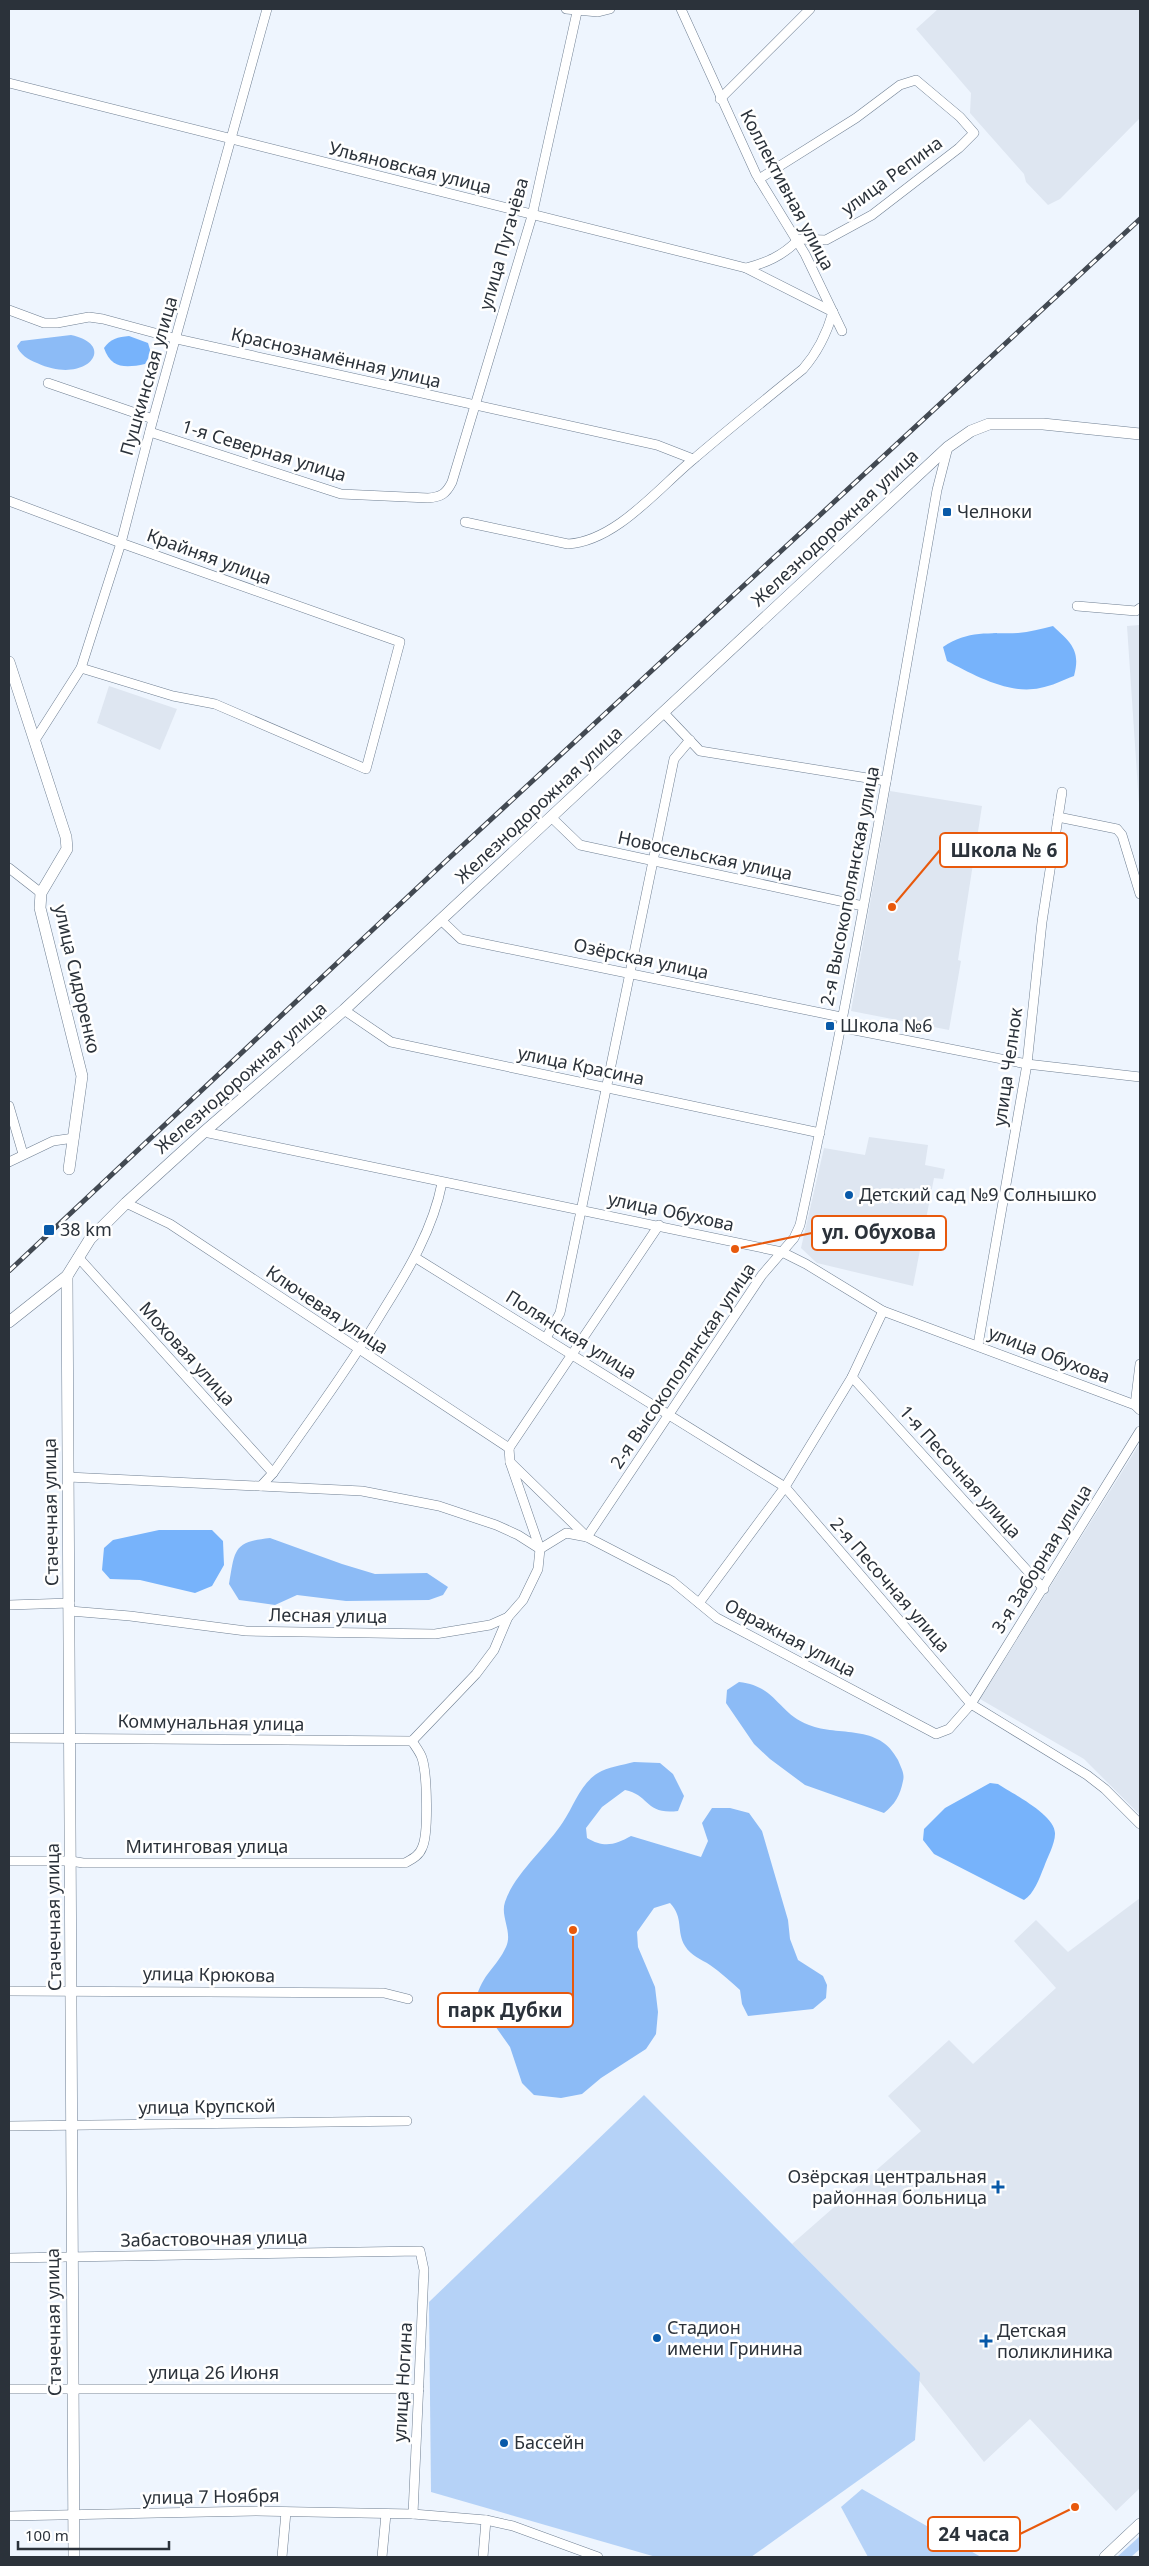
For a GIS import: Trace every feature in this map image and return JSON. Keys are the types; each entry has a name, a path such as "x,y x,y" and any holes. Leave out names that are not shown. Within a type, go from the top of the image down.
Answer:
{"street":[{"name":"Пушкинская улица","path":"35,740 81,668 121,543 153,419 177,339 268,9"},
{"path":"566,9 577,12 598,12 610,9"},
{"name":"Коллективная улица","path":"681,9 720,99 759,179 796,240 842,331"},
{"path":"720,99 810,9"},
{"name":"улица Пугачёва","path":"452,482 473,406 532,216 577,12"},
{"name":"улица Репина","path":"759,179 856,118 900,85 916,80 960,117 974,133 959,148 872,215 826,240 796,240"},
{"name":"Ульяновская улица","path":"9,83 532,216 746,268 769,262 788,250 796,240"},
{"path":"465,522 568,544 581,543 595,538 637,511 693,459 803,370 829,328 833,312 746,268"},
{"name":"Краснознамённая улица","path":"9,310 44,322 57,323 89,317 103,319 177,339 473,406 657,445 693,459"},
{"path":"48,383 153,419"},
{"name":"Железнодорожная улица","path":"9,1322 67,1276 90,1238 126,1203 344,1010 442,920 948,446 971,431 989,424 1043,424 1140,434"},
{"name":"1-я Северная улица","path":"150,432 341,494 433,497 446,493 452,482"},
{"name":"2-я Высокополянская улица","path":"587,1537 762,1275 794,1238 800,1225 820,1133 863,906 937,490 948,446"},
{"name":"Крайняя улица","path":"9,500 121,543 400,642 366,769 215,704 173,696 81,668"},
{"path":"1077,606 1136,611 1140,608"},
{"name":"улица Сидоренко","path":"9,662 66,837 67,849 41,892 40,908 82,1076 82,1090 70,1168"},
{"path":"663,712 700,751 886,781"},
{"path":"546,1338 560,1313 674,759 690,740"},
{"name":"улица Челнок","path":"978,1345 1026,1064 1042,922 1062,792"},
{"name":"Новосельская улица","path":"551,817 580,845 863,906"},
{"path":"1058,817 1117,829 1122,835 1140,894"},
{"path":"9,868 41,892"},
{"name":"Озёрская улица","path":"442,920 461,939 841,1017"},
{"name":"улица Красина","path":"344,1010 390,1042 820,1133"},
{"path":"839,1027 1026,1064 1140,1077"},
{"path":"9,1106 23,1154"},
{"name":"улица Обухова","path":"204,1132 442,1183 658,1225 782,1252 806,1264 883,1311 978,1345 1138,1407"},
{"path":"9,1162 53,1141 74,1138"},
{"path":"261,1486 274,1473 359,1351 416,1258 438,1202 442,1183"},
{"name":"Ключевая улица","path":"126,1203 170,1224 359,1351 509,1448"},
{"path":"509,1448 658,1225"},
{"name":"Моховая улица","path":"78,1257 274,1473"},
{"name":"Полянская улица","path":"416,1258 785,1487"},
{"name":"Стачечная улица","path":"67,1276 74,2557"},
{"path":"699,1603 785,1487 852,1378 883,1311"},
{"path":"1138,1407 1140,1364"},
{"name":"1-я Песочная улица","path":"852,1378 1044,1589"},
{"name":"3-я Заборная улица","path":"971,1704 1044,1589 1140,1431"},
{"name":"Лесная улица","path":"9,1605 70,1607 246,1631 434,1634 490,1625 508,1616 523,1600 538,1570 540,1549 510,1462 509,1448"},
{"path":"510,1462 587,1537"},
{"path":"68,1477 362,1491 439,1506 496,1525 518,1535 540,1549"},
{"name":"2-я Песочная улица","path":"785,1487 971,1704 1087,1775 1105,1789 1140,1824"},
{"name":"Овражная улица","path":"540,1549 566,1533 587,1537 672,1581 716,1618 936,1734 949,1729 971,1704"},
{"path":"412,1741 476,1674 494,1650 508,1616"},
{"name":"Коммунальная улица","path":"9,1738 412,1741"},
{"name":"Митинговая улица","path":"9,1861 71,1861 83,1863 405,1863 416,1857 422,1848 425,1836 425,1777 422,1758 412,1741"},
{"name":"улица Крюкова","path":"9,1992 72,1990 384,1993 408,2000"},
{"name":"улица Крупской","path":"9,2126 406,2121"},
{"name":"Забастовочная улица","path":"9,2258 420,2251"},
{"name":"улица Ногина","path":"413,2514 424,2270 420,2251"},
{"name":"улица 26 Июня","path":"9,2389 419,2389"},
{"path":"282,2557 286,2512"},
{"name":"улица 7 Ноября","path":"9,2516 286,2512 413,2514 486,2520 539,2534 598,2557"},
{"path":"382,2557 386,2514"},
{"path":"483,2557 486,2520"},
{"path":"1105,2557 1140,2524"}],"shaded area":[{"path":"938,9 1140,9 1140,118 1060,199 1048,205 1026,182 1024,174 970,113 971,93 916,29"},
{"path":"71,335 85,340 93,347 94,354 90,361 82,367 70,370 54,369 34,362 22,354 17,346 21,341"},
{"path":"129,336 148,343 151,353 145,364 120,365 111,360 107,355 104,348 109,342"},
{"path":"1140,625 1140,819 1127,626"},
{"path":"1053,626 1073,648 1076,667 1074,676 1040,688 1016,689 980,678 947,661 943,647 970,635 1022,633"},
{"path":"109,686 177,709 160,750 97,723"},
{"path":"890,791 982,806 958,960 961,961 949,1030 851,1011"},
{"path":"869,1137 928,1145 925,1165 945,1169 943,1179 934,1178 913,1286 817,1263 801,1248 824,1148 865,1155"},
{"path":"1140,1443 1140,1815 1084,1759 980,1699"},
{"path":"159,1530 212,1530 223,1541 224,1565 212,1586 195,1593 140,1580 110,1579 102,1570 104,1548 113,1540"},
{"path":"270,1538 375,1574 427,1573 448,1587 443,1595 429,1600 346,1601 297,1595 275,1605 239,1600 229,1584 233,1563 238,1550 242,1545 249,1542"},
{"path":"739,1682 761,1689 798,1720 809,1725 869,1736 890,1748 898,1760 903,1773 902,1786 894,1803 884,1813 805,1785 770,1759 754,1744 726,1703 727,1690"},
{"path":"634,1762 660,1763 673,1774 684,1796 678,1811 659,1810 639,1796 625,1790 602,1807 586,1828 587,1838 599,1843 609,1844 620,1842 631,1836 701,1857 708,1841 702,1823 712,1808 730,1808 749,1813 762,1831 788,1920 790,1939 798,1960 823,1976 827,1985 826,1998 813,2009 748,2016 742,2004 740,1990 687,1949 682,1940 679,1919 670,1903 654,1908 637,1932 638,1947 655,1987 658,2012 656,2034 646,2049 601,2078 582,2094 561,2098 534,2095 522,2083 510,2047 476,1999 482,1983 502,1954 508,1941 504,1913 505,1902 509,1892 523,1871 567,1816 586,1783 602,1771"},
{"path":"990,1783 998,1784 1041,1812 1053,1827 1055,1838 1051,1851 1036,1886 1024,1900 934,1854 923,1840 924,1829 945,1808"},
{"name":"Озёрская центральная районная больница","path":"1140,1898 1140,2488 1116,2511 1030,2419 984,2462 918,2379 919,2373 792,2244 921,2131 888,2096 949,2040 973,2064 1056,1988 1014,1941 1036,1920 1068,1952"},
{"name":"Стадион имени Гринина","path":"644,2095 920,2373 915,2440 751,2557 656,2557 431,2492 429,2302"},
{"path":"862,2489 981,2557 868,2557 841,2507"},
{"path":"1140,2536 1140,2549 1131,2557 1117,2557"}],"railway":[{"path":"9,1271 447,860 1140,219"}],"place":[{"name":"Челноки","path":"947,512"},
{"name":"Школа № 6","path":"892,907"},
{"name":"Школа №6","path":"830,1026"},
{"name":"Детский сад №9 Солнышко","path":"849,1195"},
{"name":"38 km","path":"49,1230"},
{"name":"ул. Обухова","path":"735,1249"},
{"name":"парк Дубки","path":"573,1930"},
{"name":"Озёрская центральная районная больница","path":"998,2187"},
{"name":"Стадион имени Гринина","path":"657,2338"},
{"name":"Детская поликлиника","path":"986,2341"},
{"name":"Бассейн","path":"504,2443"},
{"name":"24 часа","path":"1075,2507"}]}
